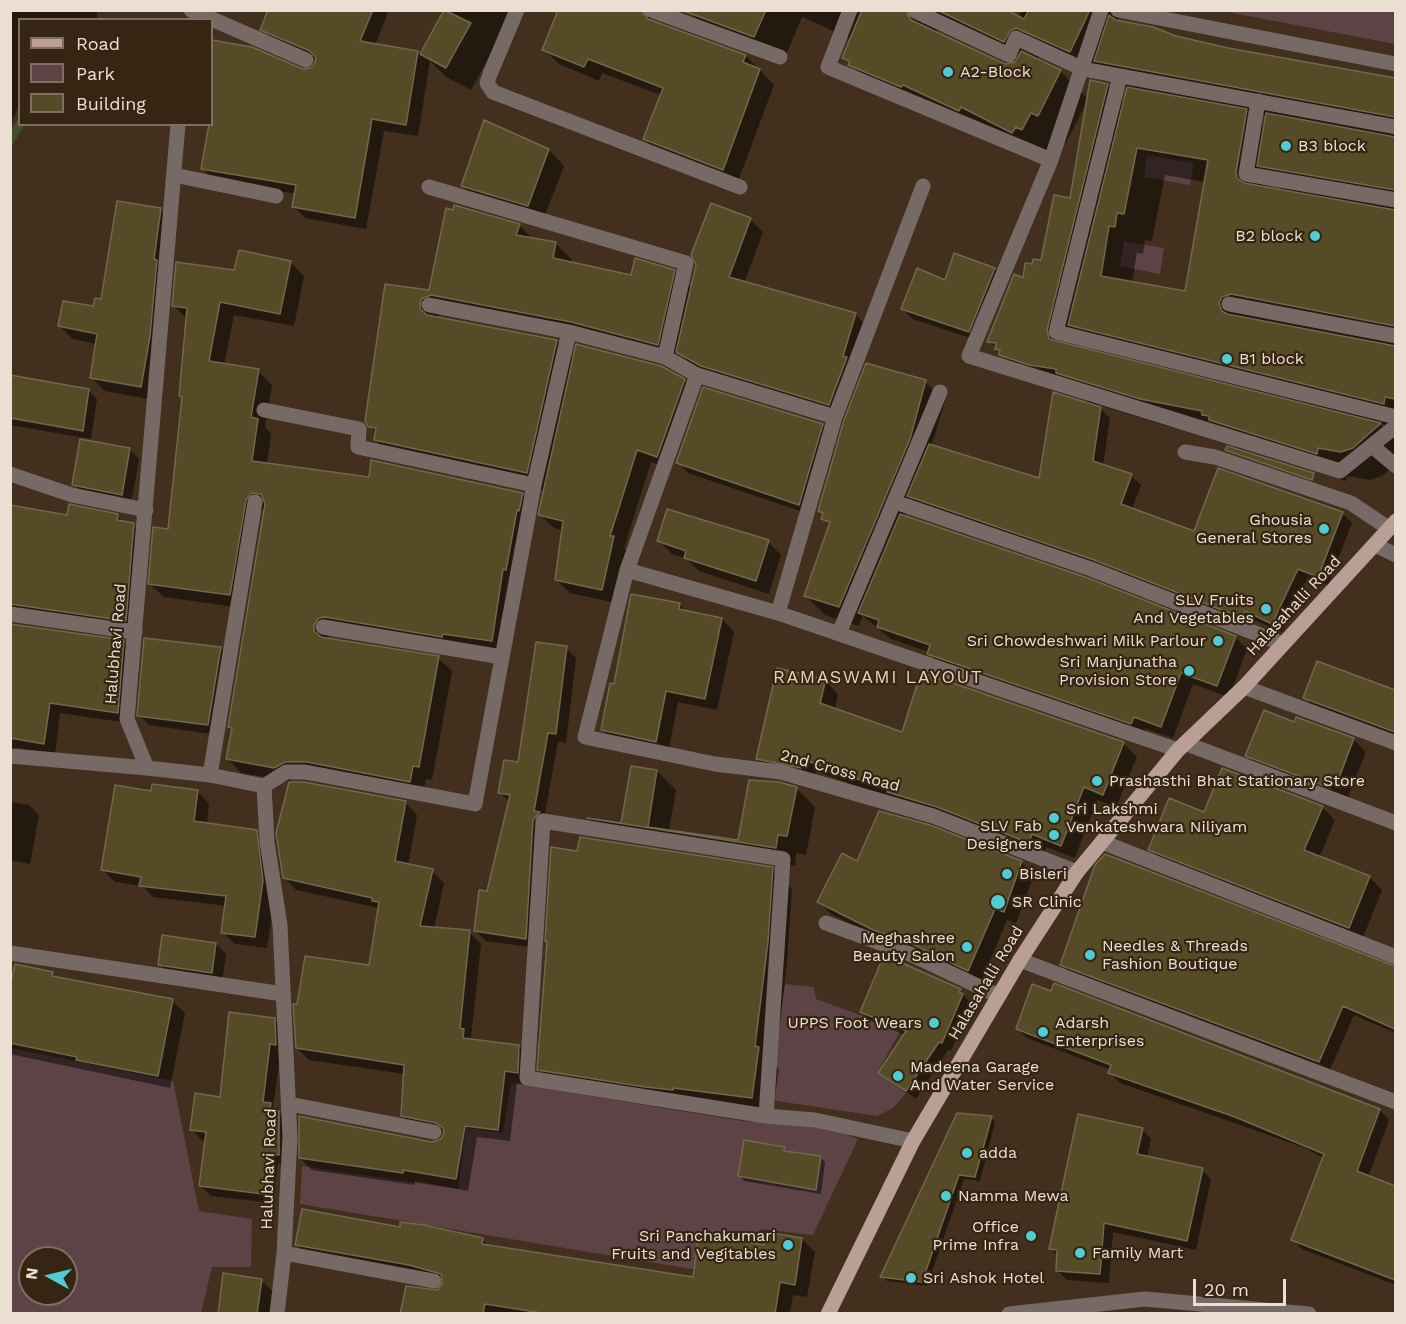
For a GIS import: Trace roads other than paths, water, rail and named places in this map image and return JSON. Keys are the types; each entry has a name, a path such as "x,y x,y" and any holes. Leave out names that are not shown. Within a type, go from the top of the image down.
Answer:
{"main road":[{"name":"Halasahalli Road","path":"828,1314 913,1141 1020,960 1077,872 1182,747 1244,687 1392,524"}],"street":[{"path":"190,10 209,18"},
{"path":"517,10 487,83 493,92 740,187"},
{"path":"651,10 780,57"},
{"path":"850,10 828,67 1051,160"},
{"path":"1101,10 1051,160 969,356 1340,471 1395,426"},
{"path":"1118,10 1395,64"},
{"path":"915,11 1009,55 1016,38 1083,69 1395,127"},
{"path":"213,20 306,60"},
{"path":"1120,76 1056,332 1395,417"},
{"path":"1258,101 1245,174 1395,200"},
{"name":"Halubhavi Road","path":"147,768 127,719 178,126"},
{"path":"174,175 276,196"},
{"path":"778,613 836,417 923,186"},
{"path":"429,187 686,263 665,357"},
{"path":"429,304 569,332 665,357 697,375 836,417"},
{"path":"1229,304 1395,336"},
{"path":"10,756 210,775 264,786 286,772 305,772 475,804 534,485 569,332"},
{"path":"697,375 627,570 839,633 1182,747 1395,823"},
{"path":"839,633 940,392"},
{"path":"264,410 359,429 358,447 534,485"},
{"path":"1372,446 1395,466"},
{"path":"1185,452 1215,457 1351,503 1392,524"},
{"path":"10,474 72,495 146,510"},
{"path":"210,775 255,502"},
{"path":"895,502 1091,569 1283,644"},
{"path":"1375,545 1395,555"},
{"name":"2nd Cross Road","path":"627,570 585,737 715,764 782,772 933,816 1077,872"},
{"path":"10,614 135,632"},
{"path":"323,627 502,657"},
{"path":"1244,687 1395,744"},
{"name":"Halubhavi Road","path":"264,786 267,842 280,925 290,1137 284,1253 277,1314"},
{"path":"766,1116 783,859 543,821 527,1078 766,1116 815,1120 913,1141"},
{"path":"1102,842 1395,957"},
{"path":"826,922 910,954 999,996"},
{"path":"10,953 283,994"},
{"path":"1020,960 1395,1102"},
{"path":"289,1104 434,1132"},
{"path":"284,1253 434,1281"},
{"path":"1009,1314 1145,1299 1198,1308 1309,1314"}],"waterway":[{"path":"10,140 19,126"}],"place":[{"name":"A2-Block","path":"948,72"},
{"name":"B3 block","path":"1286,146"},
{"name":"B2 block","path":"1315,236"},
{"name":"B1 block","path":"1227,359"},
{"name":"Ghousia General Stores","path":"1324,529"},
{"name":"SLV Fruits And Vegetables","path":"1266,609"},
{"name":"Sri Chowdeshwari Milk Parlour","path":"1218,641"},
{"name":"Sri Manjunatha Provision Store","path":"1189,671"},
{"name":"Prashasthi Bhat Stationary Store","path":"1097,781"},
{"name":"Sri Lakshmi Venkateshwara Niliyam","path":"1054,818"},
{"name":"SLV Fab Designers","path":"1054,835"},
{"name":"Bisleri","path":"1007,874"},
{"name":"SR Clinic","path":"998,902"},
{"name":"Meghashree Beauty Salon","path":"967,947"},
{"name":"Needles & Threads Fashion Boutique","path":"1090,955"},
{"name":"UPPS Foot Wears","path":"934,1023"},
{"name":"Adarsh Enterprises","path":"1043,1032"},
{"name":"Madeena Garage And Water Service","path":"898,1076"},
{"name":"adda","path":"967,1153"},
{"name":"Namma Mewa","path":"946,1196"},
{"name":"Office Prime Infra","path":"1031,1236"},
{"name":"Sri Panchakumari Fruits and Vegitables","path":"788,1245"},
{"name":"Family Mart","path":"1080,1253"},
{"name":"Sri Ashok Hotel","path":"911,1278"}],"district":[{"name":"RAMASWAMI LAYOUT","path":"878,678"}]}
